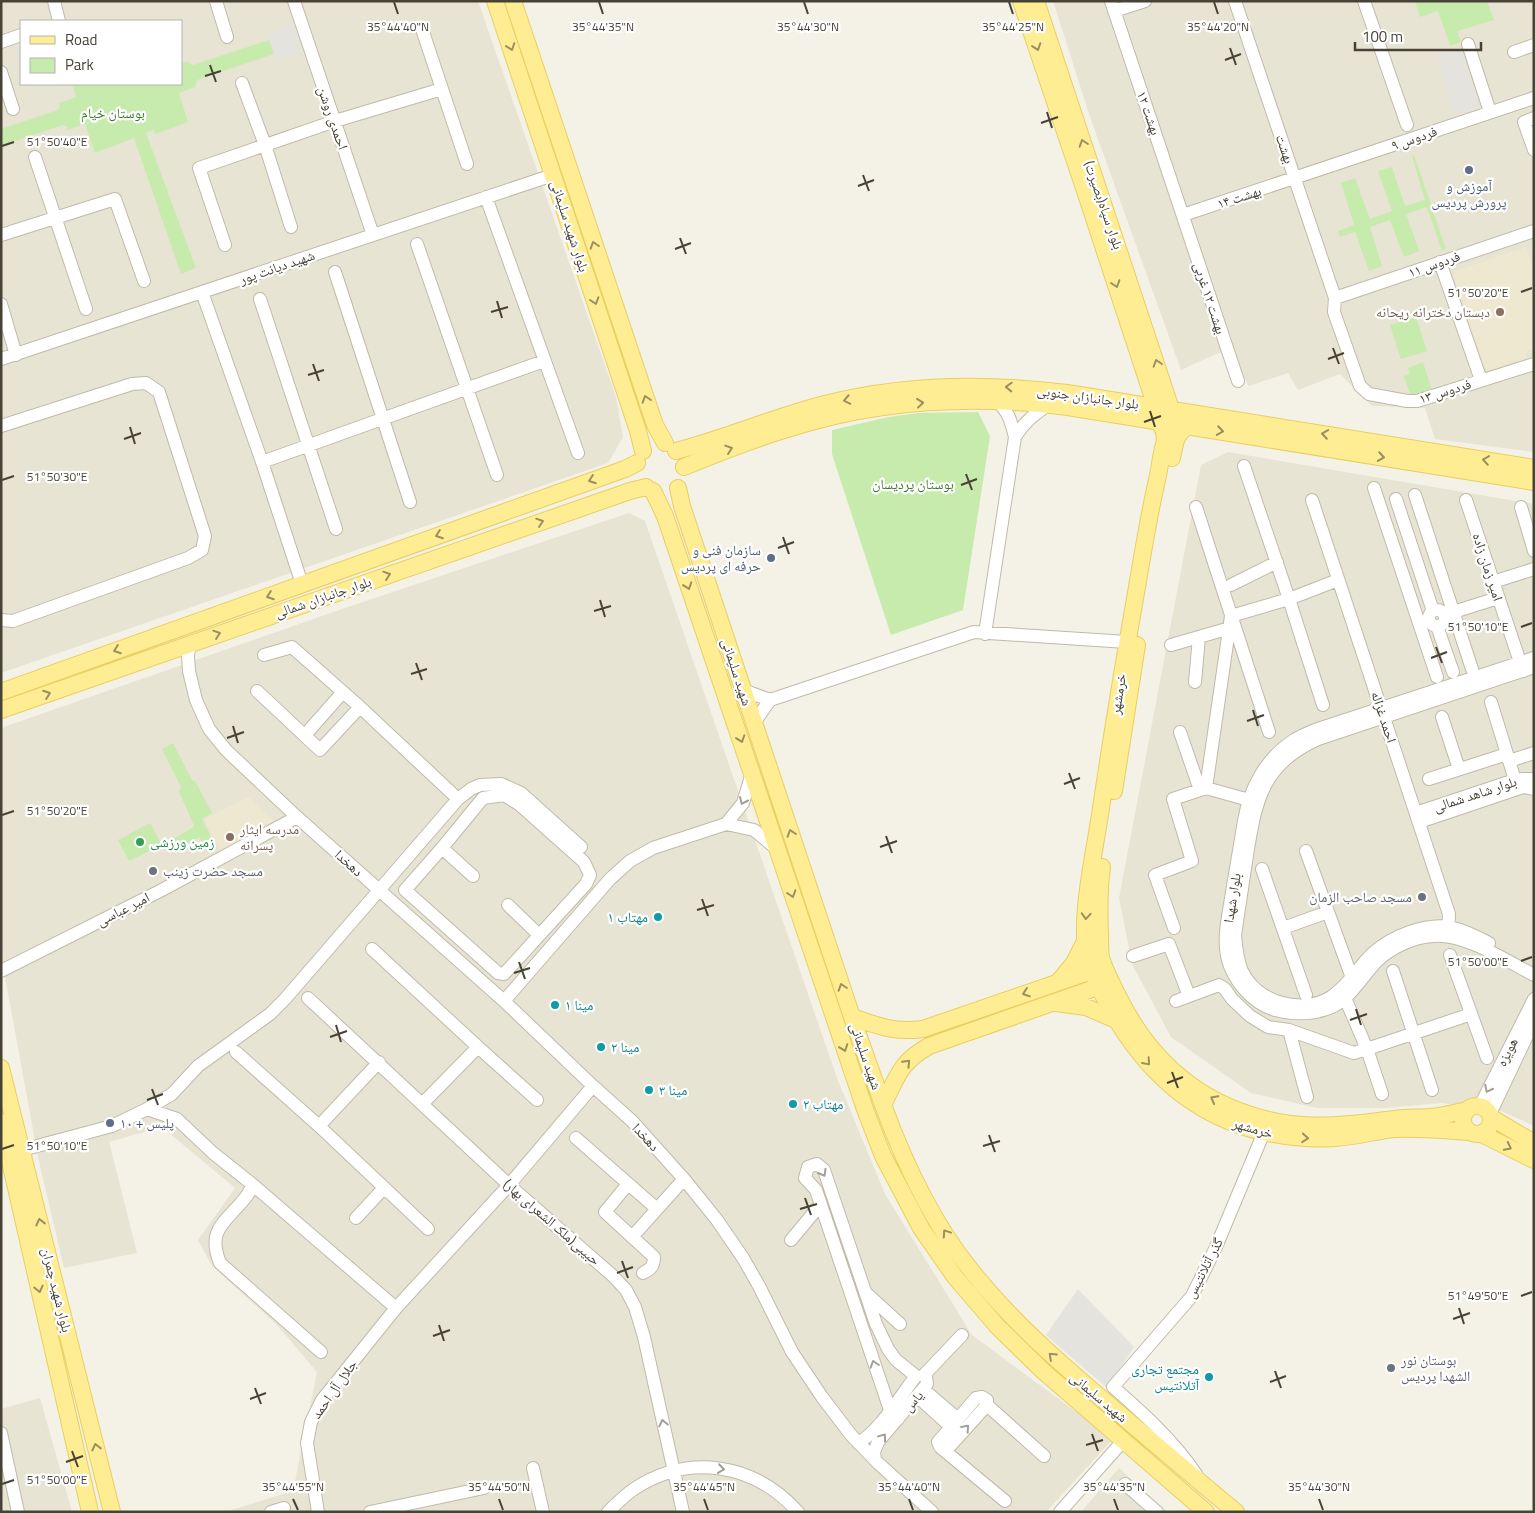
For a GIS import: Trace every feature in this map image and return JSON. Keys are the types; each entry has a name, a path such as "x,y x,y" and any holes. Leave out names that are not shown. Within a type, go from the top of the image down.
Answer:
{"main road":[{"name":"بلوار شهید سلیمانی","path":"495,1 638,431 640,457"},
{"name":"بلوار شهید سلیمانی","path":"513,1 655,425 670,447"},
{"name":"بلوار سپاه(بصیرت)","path":"1021,1 1092,192"},
{"name":"بلوار سپاه(بصیرت)","path":"1036,1 1092,192 1165,422"},
{"path":"523,84 539,79"},
{"name":"بلوار جانبازان جنوبی","path":"670,447 706,443 773,419 826,404 880,393 930,388 1024,387 1165,422 1534,468"},
{"name":"بلوار جانبازان جنوبی","path":"684,467 769,435 829,417 891,406 931,402 996,400 1049,404 1534,482"},
{"path":"1165,422 1183,429 1190,426"},
{"name":"خرمشهر","path":"1165,422 1127,642 1091,870 1086,923 1087,954 1139,1033 1158,1057 1179,1076 1204,1094 1238,1111 1279,1122 1306,1126 1335,1126 1408,1117 1482,1112"},
{"name":"خرمشهر","path":"1098,968 1101,957 1099,912 1102,870 1143,607 1162,504 1165,422"},
{"path":"656,443 670,447 684,467 684,475 678,488 667,494 658,493 650,489 638,473 640,457 656,443"},
{"name":"بلوار جانبازان شمالی","path":"1,692 625,469 640,457"},
{"name":"شهید سلیمانی","path":"678,488 682,506 743,690 883,1105 899,1148 936,1219 969,1268 1010,1315 1053,1358 1236,1512"},
{"name":"بلوار جانبازان شمالی","path":"1,710 620,494 650,489"},
{"name":"شهید سلیمانی","path":"650,489 665,516 835,1022 876,1138 883,1156 921,1228 956,1277 996,1326 1043,1371 1206,1512"},
{"path":"1058,982 1074,963 1086,939"},
{"path":"852,1017 888,1029 906,1032 923,1029 1098,968"},
{"path":"883,1105 902,1067 915,1054 929,1046 1106,984"},
{"name":"خرمشهر","path":"1106,984 1116,1020 1129,1041 1148,1065 1197,1105 1225,1119 1264,1132 1306,1138 1336,1138 1392,1130 1417,1129 1475,1133"},
{"path":"1054,1002 1086,1007 1116,1020"},
{"name":"بلوار شهید چمران","path":"1,1068 112,1512"},
{"path":"1475,1133 1490,1128 1482,1112"},
{"path":"1534,1143 1482,1112 1464,1114 1463,1123 1475,1133 1534,1160"},
{"name":"بلوار شهید چمران","path":"1,1122 90,1512"},
{"path":"1124,1441 1135,1427"}],"street":[{"path":"54,1 59,20"},
{"path":"216,1 227,37"},
{"name":"احمدی روشن","path":"294,1 373,235"},
{"path":"1113,6 1144,1"},
{"name":"بهشت","path":"1235,1 1335,298"},
{"path":"1364,1 1406,125"},
{"name":"بهشت ۱۲","path":"1113,6 1183,215"},
{"path":"422,29 467,164"},
{"path":"1,42 20,35"},
{"path":"1468,44 1490,112"},
{"path":"1514,52 1534,45"},
{"path":"1,72 13,109"},
{"path":"242,83 265,145 291,227"},
{"path":"225,245 199,168 335,122 442,89"},
{"name":"فردوس ۹","path":"1295,178 1534,98"},
{"path":"1534,118 1524,122 1534,150"},
{"path":"35,158 86,309"},
{"name":"شهید دیانت پور","path":"1,360 553,175"},
{"name":"بهشت ۱۴","path":"1183,215 1295,178"},
{"path":"486,197 578,454"},
{"path":"1,234 115,199 144,281"},
{"name":"بهشت ۱۲ غربی","path":"1183,215 1238,381"},
{"name":"فردوس ۱۱","path":"1335,298 1534,231"},
{"path":"417,244 497,475"},
{"path":"1440,262 1481,380"},
{"path":"334,272 410,502"},
{"path":"202,292 262,462 302,584"},
{"name":"فردوس ۱۳","path":"1335,298 1334,312 1357,380 1360,386 1369,394 1417,401 1534,364"},
{"path":"260,299 336,529"},
{"path":"1,304 16,354"},
{"path":"262,462 544,360"},
{"path":"1,426 132,384 146,382 159,392 205,536 202,550 188,558 13,621 1,620"},
{"path":"996,400 1006,409 1015,437"},
{"path":"985,634 1015,437 1028,420 1049,404"},
{"path":"1244,466 1290,599 1323,705"},
{"path":"1374,488 1436,618 1472,668"},
{"path":"1415,495 1436,618 1437,677"},
{"path":"1396,499 1453,672"},
{"name":"احمد غزاله","path":"1312,500 1449,914 1448,931"},
{"name":"امیر زمان زاده","path":"1466,500 1498,598 1525,667"},
{"path":"1521,507 1534,551"},
{"path":"1196,508 1230,622 1269,732"},
{"path":"1231,585 1277,562"},
{"path":"1493,582 1534,569"},
{"path":"1171,645 1199,637 1230,622 1338,580"},
{"path":"1436,618 1498,598"},
{"path":"1203,789 1230,622"},
{"path":"754,723 770,700 974,632 1127,642"},
{"path":"1195,682 1199,637"},
{"name":"دهخدا","path":"190,643 188,656 191,682 201,713 209,729 238,763 504,1001 632,1122 718,1220 743,1258 792,1352 822,1397 874,1460 932,1512"},
{"path":"264,655 292,646 458,799"},
{"name":"بلوار شهدا","path":"1235,904 1245,813 1252,790 1263,771 1277,754 1294,740 1315,730 1382,713 1525,667 1534,658"},
{"path":"743,690 770,700"},
{"path":"257,691 320,750 360,707"},
{"path":"305,735 343,692"},
{"path":"1492,702 1515,780"},
{"name":"بلوار شهدا","path":"1382,713 1299,747 1270,776 1260,794 1235,904 1226,934 1227,957 1235,978 1250,996 1268,1008 1290,1014 1313,1013 1334,1005 1365,969 1372,953 1391,940 1430,927 1448,931 1467,932 1534,965"},
{"path":"1442,717 1459,769"},
{"path":"1180,732 1203,789"},
{"path":"1429,779 1459,769 1534,752"},
{"path":"726,824 743,803 752,773"},
{"name":"بلوار شاهد شمالی","path":"1417,817 1515,780 1534,779"},
{"path":"22,1150 112,1126 172,1094 198,1066 270,1014 380,891 458,799 471,789 480,785 501,784 521,793 551,827 584,862 590,875 586,884 504,974 498,974 405,890 483,798 504,795 520,805 551,827 581,847"},
{"name":"بلوار شاهد شمالی","path":"1417,817 1524,787 1534,788"},
{"path":"1174,928 1155,875 1192,861 1173,799 1203,789 1249,800"},
{"name":"امیر عباسی","path":"1,971 160,890 297,816"},
{"path":"504,1001 610,878 630,861 654,848 726,824 754,830 778,851"},
{"path":"442,848 473,876"},
{"path":"1306,851 1352,978"},
{"path":"1262,869 1306,995"},
{"path":"508,905 539,935"},
{"path":"1283,928 1328,912"},
{"name":"بلوار شهدا","path":"1448,931 1534,974"},
{"path":"1133,956 1169,944 1189,996"},
{"path":"372,949 537,1100"},
{"path":"1450,955 1487,1058"},
{"name":"بلوار شهدا","path":"1343,993 1352,978 1365,969"},
{"path":"1394,970 1432,1090"},
{"path":"1176,1001 1219,985 1250,1016 1268,1027 1289,1030 1354,1053 1471,1014"},
{"path":"1343,993 1367,1048 1382,1094"},
{"name":"حبیبی(ملک الشعرای بهار)","path":"308,998 379,1062 509,1185 613,1276 626,1290 635,1307 644,1338 683,1512"},
{"name":"هویزه","path":"1482,1112 1534,998"},
{"name":"هویزه","path":"1482,1112 1534,1021"},
{"path":"1289,1030 1307,1097"},
{"path":"423,1103 478,1047"},
{"path":"236,1052 319,1126 428,1229"},
{"path":"319,1126 379,1062"},
{"name":"جلال آل احمد","path":"318,1512 308,1443 311,1422 322,1400 396,1308 509,1185 593,1086"},
{"path":"172,1094 177,1119"},
{"path":"147,1109 177,1119 213,1153 252,1184 396,1308"},
{"name":"گذر آتلانتیس","path":"1201,1483 1185,1458 1144,1415 1113,1387 1192,1296 1216,1247 1264,1132"},
{"path":"576,1138 657,1209"},
{"path":"874,1460 874,1452 878,1442 894,1414 816,1190 805,1178 808,1167 818,1164 824,1170 866,1293 900,1324"},
{"path":"632,1237 684,1179"},
{"path":"252,1184 251,1192 221,1224 216,1237 215,1247 217,1256 225,1268 321,1352"},
{"path":"628,1184 604,1212 654,1257 651,1269 643,1273"},
{"path":"356,1218 384,1188"},
{"path":"791,1240 821,1204"},
{"name":"یاس","path":"866,1293 876,1324 888,1349 896,1360 916,1376 894,1414"},
{"path":"954,1423 922,1389 926,1377 924,1375 962,1335"},
{"name":"یاس","path":"894,1414 922,1389"},
{"path":"1004,1501 940,1447 938,1442 976,1398 982,1397 987,1400 987,1405 1044,1456"},
{"path":"945,1450 987,1405"},
{"path":"858,1442 868,1438 894,1414"},
{"path":"1,1433 18,1512"},
{"path":"1060,1512 1124,1441"},
{"path":"608,1512 633,1489 653,1478 673,1471 708,1467 736,1472 764,1484 788,1501 798,1512"},
{"path":"533,1468 544,1512"},
{"path":"1124,1484 1157,1512"},
{"path":"370,1512 411,1508 484,1488"},
{"path":"271,1512 284,1508"}],"shaded area":[{"path":"1,1 478,1 616,397 623,437 608,463 1,673"},
{"path":"1053,1 1534,1 1534,452 1435,439 1425,408 1372,406 1340,374 1298,390 1288,373 1249,386 1228,351 1216,354 1181,370 1090,117"},
{"path":"291,26 294,34 299,32 301,39 296,41 300,52 277,60 268,34"},
{"path":"1459,48 1481,107 1454,114 1437,55"},
{"name":"دبستان دخترانه ریحانه","path":"1526,247 1534,268 1534,349 1526,351 1527,357 1489,370 1485,368 1454,276 1456,271"},
{"path":"1228,452 1534,504 1534,1126 1501,1111 1441,1103 1387,1108 1317,1108 1251,1093 1171,1037 1132,964 1119,898 1201,465"},
{"path":"629,513 645,521 837,1078 885,1194 972,1335 1113,1439 1046,1512 225,1512 293,1491 317,1372 276,1324 212,1266 198,1240 235,1188 162,1127 109,1142 137,1253 64,1268 38,1157 1,955 1,728 342,609"},
{"name":"مدرسه ایثار پسرانه","path":"249,797 274,822 220,851 204,819"},
{"path":"1078,1289 1134,1347 1107,1388 1046,1335"},
{"path":"40,1398 72,1512 1,1512 1,1409"},
{"path":"1119,1468 1167,1512 1081,1512"}],"green space":[{"path":"1415,1 1487,1 1494,20 1457,31 1461,42 1450,46 1438,11 1420,17"},
{"name":"بوستان خیام","path":"269,40 274,54 197,80 195,87 179,93 188,122 155,134 154,130 146,133 196,268 181,274 134,138 95,153 85,124 67,130 67,127 63,125 1,146 1,129 58,110 59,103 76,97 72,85 182,85 182,63 187,62 193,65"},
{"path":"1414,155 1446,249 1442,251 1427,207 1406,214 1419,251 1404,257 1390,220 1370,227 1382,266 1369,271 1355,232 1340,237 1338,231 1354,225 1341,183 1355,178 1370,219 1392,211 1378,171 1392,167 1405,206 1425,200 1412,156"},
{"path":"1416,317 1427,351 1401,359 1390,325"},
{"path":"1423,362 1432,390 1411,397 1404,376 1410,374 1408,368"},
{"name":"بوستان پردیسان","path":"978,412 990,436 963,610 891,635 832,454 832,430 889,417 919,413"},
{"path":"173,743 212,813 202,819 216,847 207,852 199,837 175,850 170,841 194,825 179,792 181,787 162,749"},
{"name":"زمین ورزشی","path":"150,823 162,845 129,861 118,840"}],"place":[{"name":"آموزش و پرورش پردیس","path":"1469,170"},
{"name":"دبستان دخترانه ریحانه","path":"1500,312"},
{"name":"سازمان فنی و حرفه ای پردیس","path":"771,558"},
{"name":"مدرسه ایثار پسرانه","path":"230,837"},
{"name":"زمین ورزشی","path":"140,842"},
{"name":"مسجد حضرت زینب","path":"153,871"},
{"name":"مسجد صاحب الزمان","path":"1422,897"},
{"name":"مهتاب ۱","path":"658,917"},
{"name":"مینا ۱","path":"555,1005"},
{"name":"مینا ۲","path":"601,1047"},
{"name":"مینا ۳","path":"649,1090"},
{"name":"مهتاب ۲","path":"793,1104"},
{"name":"پلیس + ۱۰","path":"110,1123"},
{"name":"بوستان نور الشهدا پردیس","path":"1391,1368"},
{"name":"مجتمع تجاری آتلانتیس","path":"1209,1377"}]}
